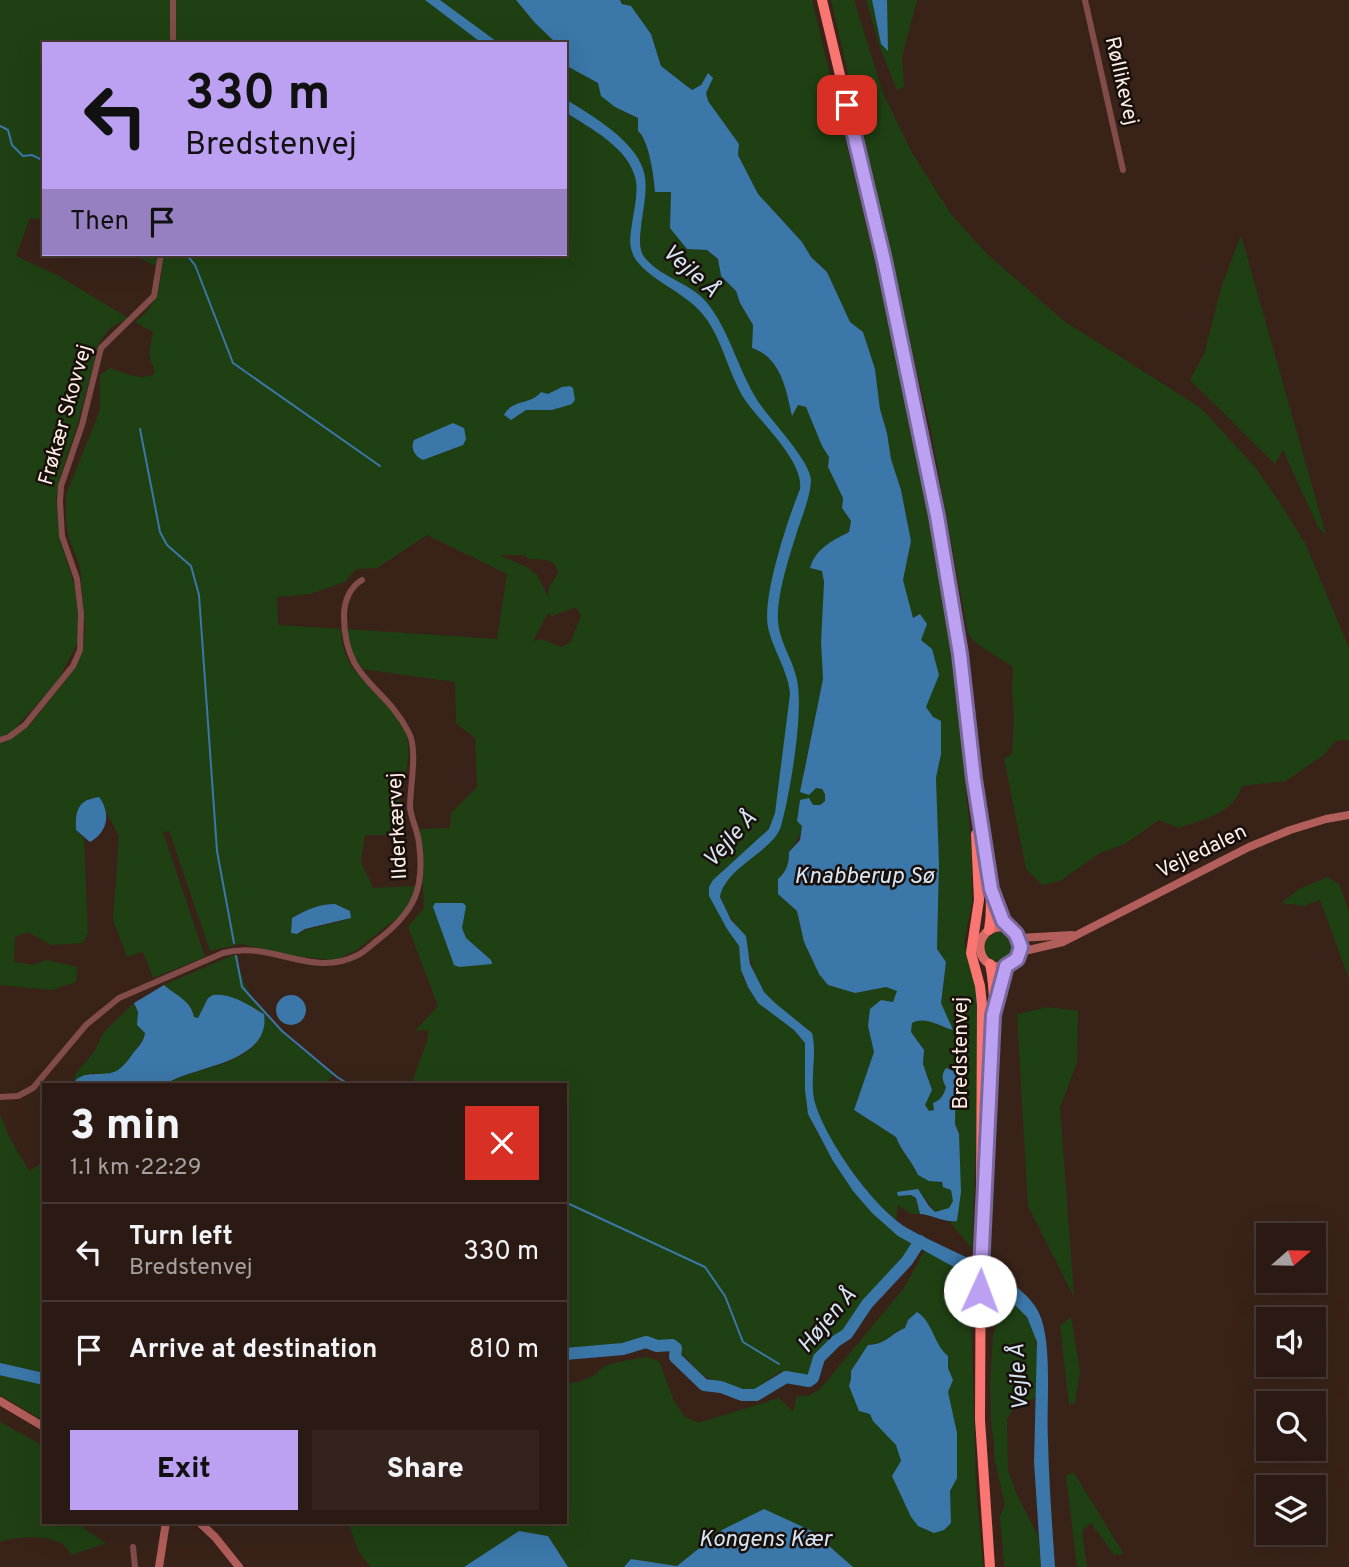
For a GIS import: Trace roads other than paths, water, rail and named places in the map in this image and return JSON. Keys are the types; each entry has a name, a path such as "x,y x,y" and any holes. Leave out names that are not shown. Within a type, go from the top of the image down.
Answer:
{"highway":[{"name":"Bredstenvej","path":"822,0 879,237 934,502 960,654 974,779 991,889 989,930"},
{"name":"Bredstenvej","path":"974,779 979,900 971,945 982,999 981,1420 990,1567"},
{"name":"Bredstenvej","path":"991,889 1003,921 1009,929"},
{"name":"Bredstenvej","path":"981,1245 993,1015 990,964"},
{"name":"Bredstenvej","path":"993,1015 1006,966"}],"main road":[{"path":"1001,927 1009,929 1018,938 1020,951 1014,962 1006,966 990,964 984,958 980,945 983,937 989,930 1001,927"}],"street":[{"path":"173,0 173,42"},
{"name":"Røllikevej","path":"1085,0 1123,170"},
{"name":"Frøkær Skovvej","path":"0,740 25,725 73,666 80,650 81,614 77,579 62,536 61,486 82,425 101,348 110,337 140,313 154,296 162,256"},
{"name":"Ilderkærvej","path":"0,1097 18,1096 33,1088 86,1025 119,998 223,953 241,948 259,949 286,958 336,964 359,955 390,931 408,912 422,876 419,841 410,809 411,735 399,716 355,667 348,652 344,610 354,585 362,580"},
{"name":"Vejledalen","path":"1020,951 1063,942 1249,847 1290,830 1349,815"},
{"name":"Vejledalen","path":"1018,938 1075,935"},
{"path":"0,1401 42,1426"},
{"path":"159,1567 166,1524"},
{"path":"201,1524 239,1567"},
{"path":"133,1547 135,1567"}],"water":[{"path":"425,0 440,0 497,42 480,42"},
{"name":"Knabberup Sø","path":"516,0 620,0 622,4 631,6 651,34 661,66 692,90 701,85 708,73 713,78 706,93 708,101 739,144 738,155 758,194 827,272 850,322 863,332 875,369 880,409 911,541 903,580 913,618 920,614 927,624 921,640 932,649 939,675 926,707 933,717 941,721 941,754 936,778 939,864 937,949 946,962 941,1003 953,1030 932,1022 917,1021 912,1023 911,1032 924,1050 923,1064 932,1090 925,1105 929,1111 934,1110 933,1103 940,1099 945,1090 944,1070 946,1068 956,1072 955,1124 959,1134 961,1192 957,1221 920,1214 916,1198 911,1195 898,1196 897,1192 918,1189 935,1212 949,1208 953,1201 951,1190 943,1187 942,1182 929,1181 918,1175 896,1137 854,1110 874,1052 868,1026 870,1009 881,1000 893,1002 897,991 886,987 855,993 828,985 819,974 804,942 797,911 778,894 778,879 787,867 789,852 800,840 802,826 797,821 800,800 809,798 813,805 820,805 825,801 822,789 816,788 809,795 800,792 823,679 821,642 824,582 822,571 810,568 820,550 849,532 851,521 842,508 843,498 828,467 829,457 806,407 798,405 792,416 776,367 770,359 752,348 753,325 736,291 721,276 718,259 707,250 687,249 670,228 671,192 655,192 648,150 638,131 638,118 615,107 601,96 598,83 567,66 567,42 555,42"},
{"path":"872,0 887,0 888,51 881,44"},
{"path":"567,100 610,129 638,158 646,183 640,239 643,255 659,271 694,291 708,304 723,329 754,395 799,454 810,474 809,494 787,564 778,610 779,628 795,672 799,694 795,753 785,812 777,835 731,877 720,897 731,920 746,936 750,964 764,992 812,1033 816,1106 841,1156 867,1190 894,1219 999,1275 1030,1299 1039,1313 1046,1341 1048,1456 1055,1567 1041,1567 1034,1462 1037,1342 1027,1317 1006,1296 898,1236 872,1213 853,1191 833,1161 808,1114 805,1043 794,1030 758,1003 741,970 739,946 709,896 709,887 713,880 769,829 775,813 790,694 787,678 770,635 767,613 772,578 800,489 799,478 789,455 745,400 707,320 692,303 650,274 636,260 630,242 636,181 626,159 597,132 567,113"},
{"path":"570,386 573,388 575,400 572,404 552,410 526,410 511,420 504,415 512,406 532,399 541,392 548,394"},
{"path":"453,423 464,428 466,439 463,445 420,459 413,449 414,440"},
{"path":"99,797 105,809 106,822 101,833 90,842 76,830 77,812 82,803"},
{"path":"435,903 463,903 466,906 462,928 466,938 491,960 492,964 459,967 454,965 433,907"},
{"path":"335,904 350,911 351,918 305,929 297,934 291,933 292,918 313,908"},
{"path":"164,985 186,1002 194,1017 198,1018 208,998 213,995 227,996 264,1014 263,1030 256,1043 245,1052 169,1083 74,1083 82,1076 118,1070 141,1043 145,1033 137,1025 138,1012 134,1003"},
{"path":"291,995 297,996 305,1004 305,1016 297,1024 291,1025 285,1024 277,1016 276,1010 277,1004 285,996"},
{"path":"917,1312 927,1322 948,1356 948,1368 953,1380 948,1392 957,1433 957,1478 950,1491 951,1523 944,1530 934,1533 918,1526 911,1517 892,1476 901,1461 896,1445 873,1421 870,1414 859,1411 849,1386 851,1371 868,1345 884,1341 905,1328 908,1320"},
{"name":"Kongens Kær","path":"764,1509 812,1531 853,1567 624,1567 631,1559 677,1566 722,1530"},
{"path":"519,1531 548,1536 568,1567 464,1567"}],"waterway":[{"path":"0,126 8,130 12,145 23,156 32,155 42,160"},
{"path":"188,256 195,265 233,363 380,466"},
{"path":"140,429 160,532 167,545 191,566 199,595 217,851 234,943"},
{"path":"236,956 242,987 282,1031 347,1083"},
{"path":"567,1203 705,1267 725,1296 743,1342 779,1364"},
{"name":"Højen Å","path":"567,1354 623,1349 646,1342 657,1346 672,1345 676,1348 675,1357 704,1385 721,1387 742,1395 756,1395 786,1377 809,1381 813,1378 819,1358 847,1334 867,1304 907,1261 920,1241"},
{"name":"Højen Å","path":"0,1369 42,1379"}],"water label":[{"name":"Vejle Å","path":"690,272"},
{"name":"Vejle Å","path":"731,840"},
{"name":"Vejle Å","path":"1020,1377"}]}
